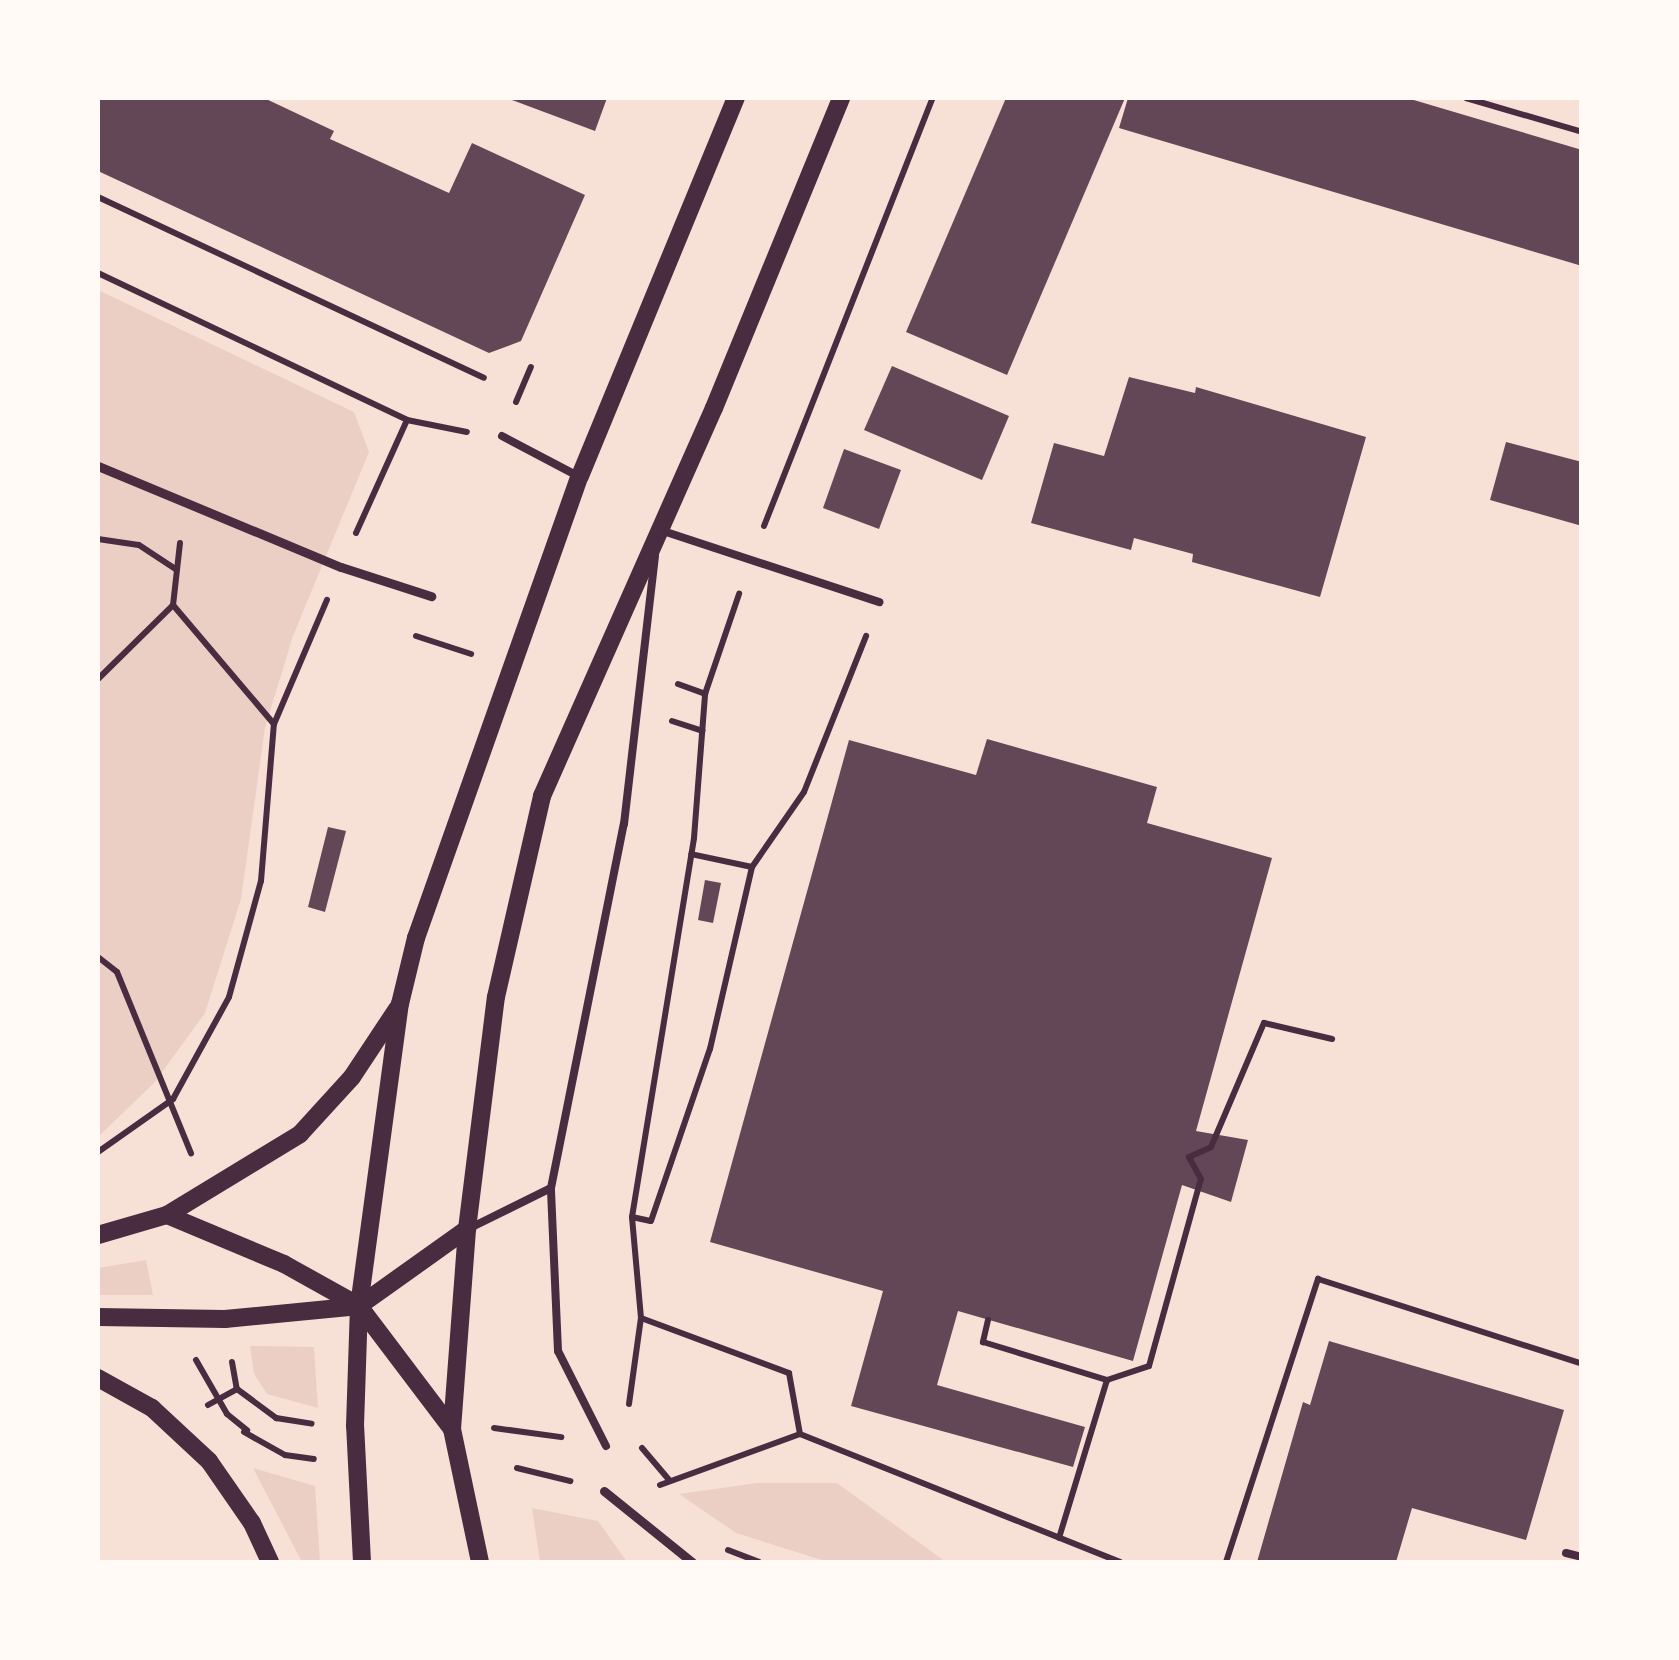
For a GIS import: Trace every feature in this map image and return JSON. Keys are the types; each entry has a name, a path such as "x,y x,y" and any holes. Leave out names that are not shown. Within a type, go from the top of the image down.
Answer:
{"street":[{"path":"362,1562 355,1426 359,1306 400,1004 456,812 580,476 736,98"},
{"path":"480,1562 452,1429 467,1229 496,997 542,796 841,98"},
{"path":"98,466 341,567 431,596"},
{"path":"98,1235 167,1215 300,1134 352,1078 400,1004"},
{"path":"167,1215 284,1264 359,1306 452,1429"},
{"path":"98,1318 225,1319 359,1306 467,1229"},
{"path":"98,1378 152,1408 200,1451 252,1523 270,1562"},
{"path":"604,1490 692,1562"}],"lane":[{"path":"502,436 580,476"},
{"path":"606,1446 558,1351 551,1188 624,824 658,530 879,602"},
{"path":"467,1229 551,1188"},
{"path":"1566,1553 1582,1558"}],"path":[{"path":"606,1446 626,1429 641,1318 632,1217 691,854 705,694 751,560 933,98"},
{"path":"1466,98 1582,132"},
{"path":"98,198 484,378"},
{"path":"98,273 407,420 274,724 261,882 229,997 173,1099 98,1152"},
{"path":"98,679 173,606 183,502"},
{"path":"98,538 139,545 178,571"},
{"path":"632,1217 651,1221 710,1049 752,866 804,792 879,602"},
{"path":"173,606 274,724"},
{"path":"675,684 705,694"},
{"path":"691,854 752,866"},
{"path":"98,958 117,972 173,1099"},
{"path":"988,1320 983,1342 1107,1380 1149,1366 1201,1179 1189,1157 1211,1147 1264,1023 1332,1039"},
{"path":"1226,1562 1318,1279 1582,1364"},
{"path":"641,1318 790,1373 800,1434"},
{"path":"228,1342 237,1388 276,1418 313,1424"},
{"path":"203,1380 227,1414"},
{"path":"1059,1538 1107,1380"},
{"path":"216,1398 237,1388"},
{"path":"626,1429 670,1481"},
{"path":"236,1439 247,1430 284,1455 314,1459"},
{"path":"517,1468 604,1490 645,1490 800,1434 1120,1562"}],"shaded area":[{"path":"98,290 354,412 369,452 293,636 265,728 241,899 205,1013 155,1082 98,1137"},
{"path":"146,1260 153,1295 98,1295 98,1268"},
{"path":"250,1346 314,1347 318,1408 267,1394 254,1374"},
{"path":"253,1468 315,1486 320,1562 302,1562"},
{"path":"757,1483 837,1483 946,1562 828,1562 736,1533 679,1494"},
{"path":"532,1508 598,1521 627,1562 540,1562"}],"building":[{"path":"98,98 264,98 334,131 330,139 449,193 472,143 585,195 521,341 489,353 98,171"},
{"path":"507,98 607,98 595,131"},
{"path":"1006,98 1125,98 1007,375 906,332"},
{"path":"1128,98 1407,98 1582,150 1582,266 1119,128"},
{"path":"892,366 1009,416 982,480 864,430"},
{"path":"1129,377 1195,393 1196,387 1366,437 1320,597 1192,562 1193,554 1134,538 1131,550 1031,523 1054,443 1104,456"},
{"path":"1506,442 1582,462 1582,526 1490,500"},
{"path":"844,449 901,470 879,529 823,508"},
{"path":"987,739 1157,787 1147,823 1272,858 1196,1131 1248,1140 1231,1202 1182,1185 1133,1361 958,1311 937,1385 1085,1427 1073,1467 851,1406 883,1291 710,1242 849,740 976,775"},
{"path":"328,827 346,831 325,912 308,907"},
{"path":"705,880 721,883 713,923 698,920"},
{"path":"1329,1341 1564,1410 1526,1540 1412,1508 1396,1562 1257,1562 1303,1402 1310,1405"}]}
